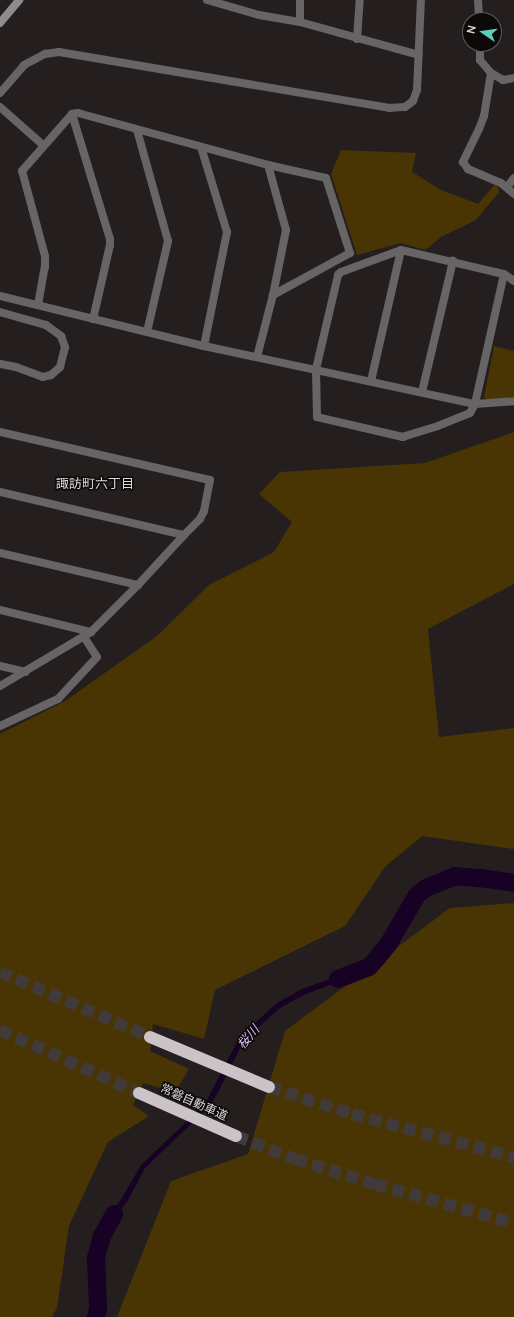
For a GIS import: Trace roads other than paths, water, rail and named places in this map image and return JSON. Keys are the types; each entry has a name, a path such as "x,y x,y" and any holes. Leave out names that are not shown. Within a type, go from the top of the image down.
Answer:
{"highway":[{"path":"154,1039 263,1084"},
{"name":"常磐自動車道","path":"143,1094 236,1136"}],"street":[{"path":"0,23 19,0"},
{"path":"206,0 239,4 258,15 300,22 419,55"},
{"path":"300,0 300,22"},
{"path":"357,39 360,0"},
{"path":"0,93 24,65 45,54 59,52 389,108 405,107 413,101 417,90 422,0"},
{"path":"478,0 479,12"},
{"path":"480,52 480,60 491,73 503,80 514,78"},
{"path":"491,73 484,116 463,162 468,169 501,183 514,194"},
{"path":"0,107 43,145"},
{"path":"38,305 46,256 22,171 43,145 72,114 78,113 201,147 326,178 350,253 273,295"},
{"path":"72,114 110,238 110,244 93,319"},
{"path":"137,130 168,241 147,332"},
{"path":"201,147 227,232 204,346"},
{"path":"257,357 273,295 286,230 268,164"},
{"path":"507,187 514,178"},
{"path":"371,381 401,250"},
{"path":"504,274 475,404 470,413 438,426 403,437 317,417 316,369 338,275 341,272 401,250 504,274 514,281"},
{"path":"422,392 453,262"},
{"path":"0,296 204,346 475,404 514,401"},
{"path":"0,312 46,325 61,336 65,347 60,367 51,375 43,377 16,367 0,364"},
{"path":"0,432 210,480 204,511 200,518 138,585 88,634 0,686"},
{"path":"0,492 184,535"},
{"path":"0,553 138,585"},
{"path":"0,610 88,634"},
{"path":"0,726 58,698 97,656 88,634"},
{"path":"0,666 25,672"}],"water":[{"path":"358,969 361,973 304,995 280,1008 260,1026 241,1046 216,1096 208,1108 145,1168 127,1202 113,1218 104,1236 100,1235 109,1215 122,1198 141,1165 205,1104 237,1042 256,1022 277,1003 302,989"}],"waterway":[{"name":"桜川","path":"338,979 369,967 389,943 417,895 426,888 455,876 514,883"},
{"name":"桜川","path":"96,1317 98,1309 96,1258 102,1236 114,1214"}],"tunnel":[{"path":"0,972 150,1037"},
{"path":"0,1030 139,1093"},
{"path":"269,1087 352,1114 514,1157"},
{"path":"236,1136 295,1159 375,1184 514,1223"}],"district":[{"name":"諏訪町六丁目","path":"95,483"}]}
